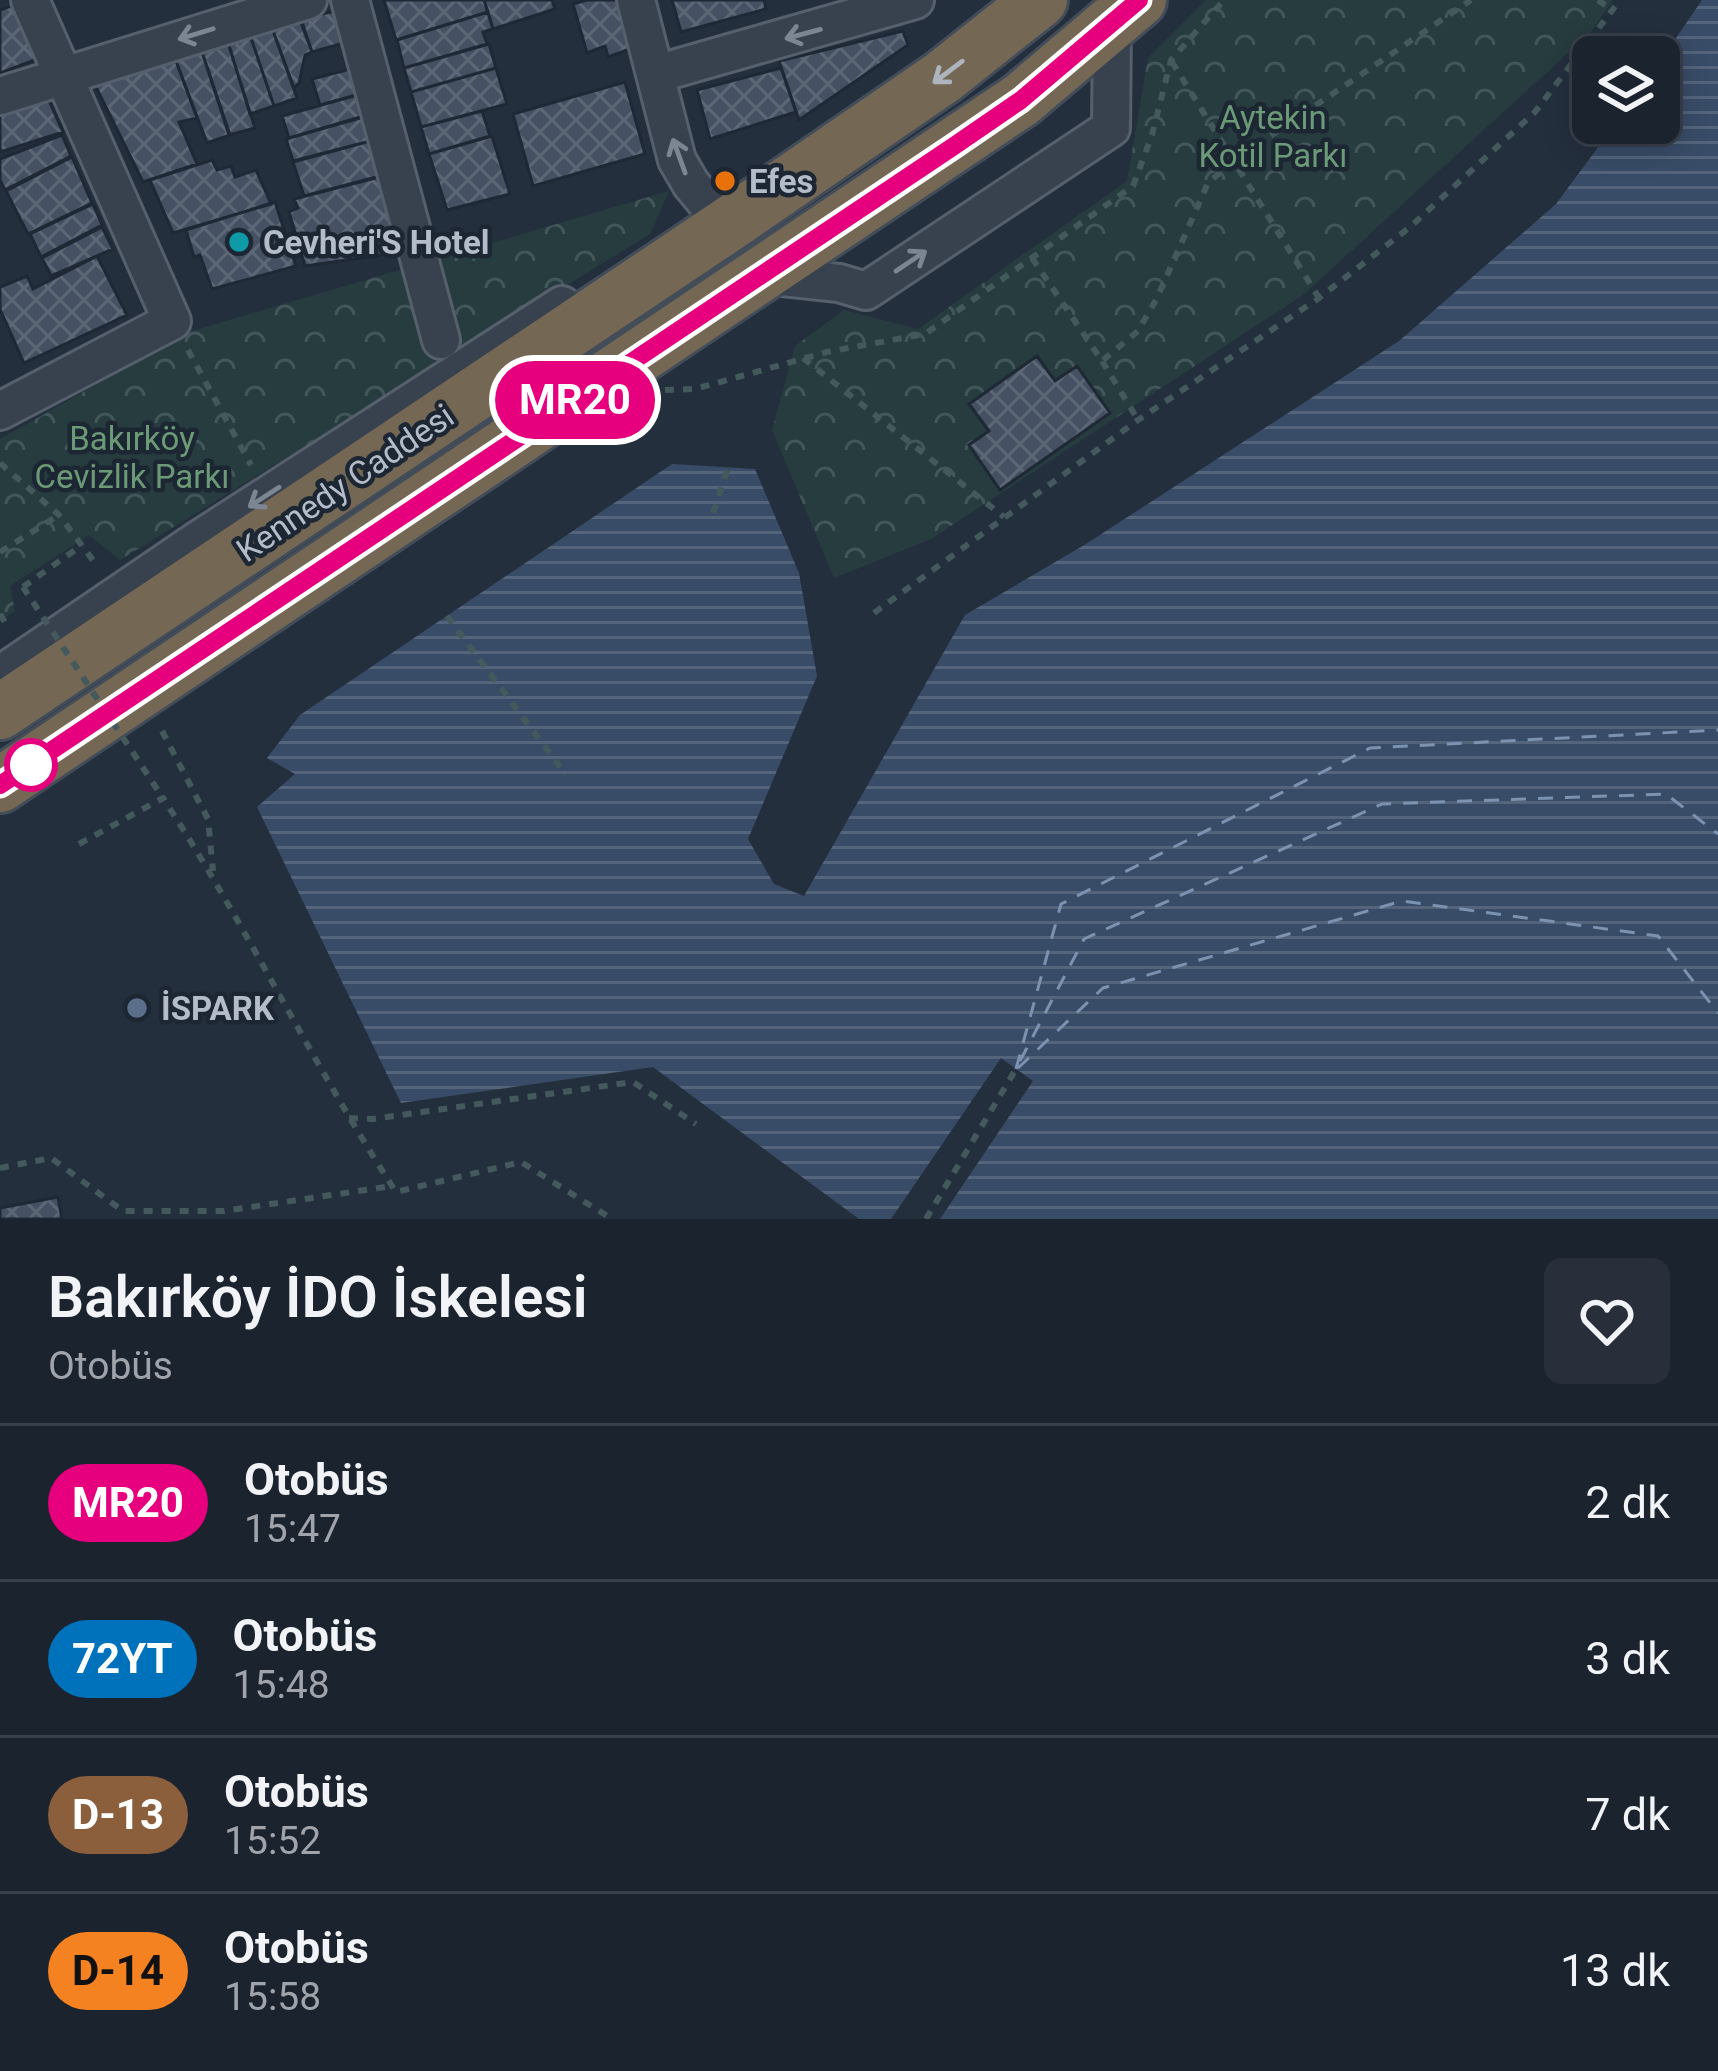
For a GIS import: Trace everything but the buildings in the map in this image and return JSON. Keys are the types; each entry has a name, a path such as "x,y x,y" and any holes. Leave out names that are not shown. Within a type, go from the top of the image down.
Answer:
{"highway":[{"name":"Kennedy Caddesi","path":"0,712 726,226 943,77 1040,0"},
{"name":"Kennedy Caddesi","path":"0,785 1021,100 1125,13"}],"street":[{"path":"0,411 172,321 30,0"},
{"path":"0,96 308,0"},
{"path":"350,0 441,340"},
{"path":"0,675 483,354 608,277 677,243 726,226 677,160 636,0"},
{"path":"656,74 915,0"},
{"path":"762,274 866,291 1111,128 1125,13"}],"path":[{"path":"1102,361 1138,331 1208,183 1471,0"},
{"path":"1598,0 1612,10"},
{"path":"874,613 1138,421 1318,298 1409,227 1535,112 1620,0"},
{"path":"1171,60 1318,298"},
{"path":"1032,258 1138,421"},
{"path":"172,321 251,466"},
{"path":"803,358 1004,517"},
{"path":"0,463 59,515 98,567"},
{"path":"713,514 728,468"},
{"path":"0,552 59,515"},
{"path":"82,545 23,587 213,874 347,1118 396,1192 521,1162 612,1219"},
{"path":"0,614 7,626"},
{"path":"447,616 566,776"},
{"path":"162,731 208,819 213,874"},
{"path":"79,844 163,798"},
{"path":"926,1219 1016,1069"},
{"path":"347,1118 373,1119 633,1082 696,1124"},
{"path":"0,1168 51,1158 123,1211 224,1211 392,1186"}],"green space":[{"name":"Aytekin Kotil Parkı","path":"1206,0 1613,0 1591,32 1572,36 1572,49 1303,295 931,539 834,578 772,430 795,346 844,310 918,329 1127,181 1148,58"},
{"name":"Bakırköy Cevizlik Parkı","path":"669,191 650,234 120,560 89,535 10,586 15,611 0,621 0,439 192,331"}],"water":[{"path":"1702,0 1718,0 1718,1219 940,1219 1033,1081 1001,1058 891,1219 859,1219 653,1067 401,1103 257,807 295,774 267,758 300,715 672,464 755,469 799,573 817,676 748,839 774,884 804,896 965,615 1086,544 1399,341 1556,204 1600,144 1680,144 1677,36"}],"ferry route":[{"path":"1016,1069 1061,904 1370,748 1718,730"},
{"path":"1020,1061 1084,939 1382,804 1666,794 1718,834"},
{"path":"1018,1068 1103,988 1402,901 1658,936 1718,1013"}],"bus line":[{"name":"MR20","path":"0,785 1021,100 1139,0"}],"place":[{"name":"Efes","path":"725,181"},
{"name":"Cevheri'S Hotel","path":"239,242"},
{"name":"İSPARK","path":"137,1008"}]}
